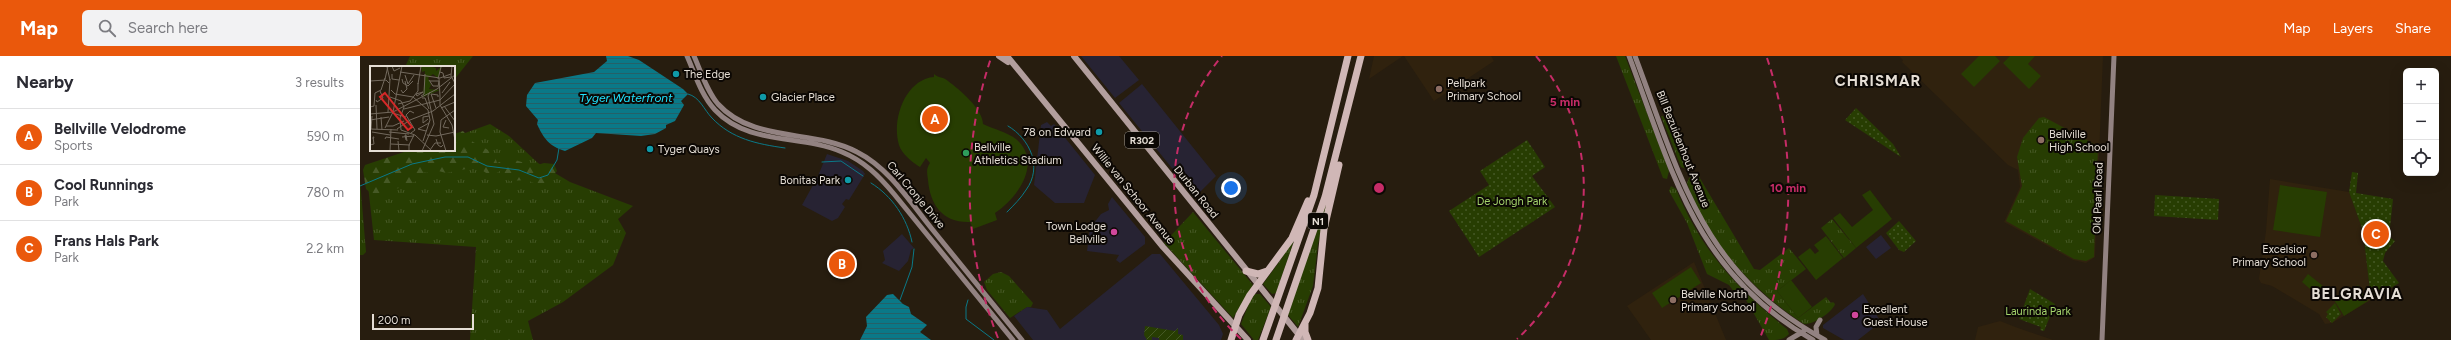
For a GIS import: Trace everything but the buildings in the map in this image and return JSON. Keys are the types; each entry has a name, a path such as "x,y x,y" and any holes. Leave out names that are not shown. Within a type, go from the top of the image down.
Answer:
{"highway":[{"name":"N1","path":"1263,340 1302,234 1330,134 1348,56"},
{"name":"N1","path":"1276,340 1317,225 1352,99 1362,56"},
{"path":"1299,338 1318,288 1324,229 1352,99"},
{"path":"1231,340 1243,306 1257,284 1292,238 1330,134"},
{"path":"1246,271 1258,274 1268,271"},
{"path":"1305,324 1305,332 1308,340"}],"main road":[{"name":"Carl Cronje Drive","path":"687,56 706,99 719,114 732,124 751,133 842,152 859,161 873,171 894,194 1013,340"},
{"name":"Carl Cronje Drive","path":"694,56 714,98 723,109 735,118 753,127 832,142 858,152 878,166 900,189 1022,340"},
{"path":"999,56 1022,75"},
{"name":"Willie van Schoor Avenue","path":"1007,56 1163,247 1248,340"},
{"name":"Durban Road","path":"1074,56 1299,338"},
{"name":"Bill Bezuidenhout Avenue","path":"1629,56 1677,182 1707,242 1742,286 1801,333 1825,340"},
{"name":"Bill Bezuidenhout Avenue","path":"1635,56 1681,176 1704,226 1732,265 1760,296 1816,338"},
{"name":"Old Paarl Road","path":"2102,340 2114,56"},
{"path":"1816,338 1815,330 1820,320"},
{"path":"1788,340 1791,334 1791,326"},
{"path":"1788,340 1806,330"}],"shaded area":[{"path":"1081,56 1119,56 1139,80 1115,98"},
{"path":"1374,56 1403,56 1369,79"},
{"name":"Pellpark Primary School","path":"1404,56 1491,56 1494,61 1434,101"},
{"name":"Bellville High School","path":"1899,56 2103,56 2095,257 2086,263 2073,260 2004,222 2020,187 2018,170 2008,165 1902,62 1903,60"},
{"path":"1142,84 1216,176 1197,195 1193,194 1119,103"},
{"path":"1047,122 1051,126 1054,124 1095,175 1084,203 1055,203 1034,185 1041,125"},
{"path":"827,154 848,161 865,174 849,200 846,199 842,204 845,207 838,218 832,221 802,205 818,176"},
{"name":"Excelsior Primary School","path":"2270,179 2349,192 2363,231 2371,300 2332,323 2325,324 2319,314 2272,286 2261,283 2259,279 2266,231"},
{"path":"1112,197 1145,237 1145,244 1120,263 1116,260 1119,255 1087,251 1090,228 1101,214 1109,210 1108,204"},
{"path":"902,234 914,248 911,250 908,261 899,271 882,263 885,260 883,251"},
{"path":"1881,235 1891,248 1876,259 1866,247"},
{"path":"1152,254 1160,254 1219,325 1223,334 1221,340 1033,340 1014,316 1027,307 1047,310 1060,329"},
{"name":"Belville North Primary School","path":"1694,262 1726,340 1651,340 1627,306"},
{"name":"Excellent Guest House","path":"1863,294 1881,322 1858,340 1844,340 1823,328 1823,325"},
{"path":"2000,321 2053,340 1975,340 1978,327"}],"green space":[{"path":"410,56 473,56 455,79 455,66 405,66"},
{"path":"1616,56 1625,56 1669,171 1667,179 1663,178"},
{"path":"1979,56 1995,56 2000,61 1974,87 1961,74"},
{"path":"2010,56 2035,56 2028,64 2041,76 2029,89 2003,63"},
{"name":"Bellville Athletics Stadium","path":"934,74 946,80 970,100 979,112 983,124 1008,134 1016,139 1024,148 1027,158 1027,169 1024,179 1012,198 995,213 997,220 973,229 970,222 961,222 952,219 945,216 940,211 935,205 929,189 927,171 930,163 926,158 920,167 905,154 899,145 897,124 903,102 916,85 924,79 934,77"},
{"path":"1856,108 1893,144 1901,157 1845,120"},
{"path":"1661,116 1663,116 1692,164 1689,170 1681,167"},
{"path":"2044,117 2098,146 2094,257 2086,261 2074,259 2006,221 2022,186 2017,157 2023,138 2039,118"},
{"path":"490,124 509,136 538,163 570,182 633,206 618,219 626,233 613,265 563,302 528,321 533,340 470,340 476,247 374,240 366,167 455,151 455,137"},
{"path":"463,131 473,142 494,153 497,163 509,158 534,166 544,163 554,164 557,171 551,179 551,184 547,188 526,180 509,181 502,170 491,176 480,169 466,169 446,173 435,170 430,173 423,172 422,180 399,188 385,190 380,196 373,195 366,189 363,170 365,165 407,151 455,151 455,134"},
{"name":"De Jongh Park","path":"1527,140 1545,167 1532,176 1555,207 1479,257 1449,211 1489,185 1480,171"},
{"path":"2352,172 2358,173 2356,193 2393,199 2389,237 2395,241 2385,253 2383,261 2399,283 2371,300 2363,231 2349,192"},
{"path":"1696,174 1754,269 1760,270 1789,248 1806,269 1777,291 1798,318 1826,297 1831,303 1833,302 1835,304 1826,315 1812,323 1804,324 1767,296 1734,263 1720,245 1696,205 1687,183 1689,178"},
{"path":"360,180 366,252 363,255 360,255"},
{"path":"2280,185 2327,192 2320,237 2273,230"},
{"path":"1671,186 1676,189 1697,231 1722,266 1736,283 1787,329 1789,334 1787,336 1780,339 1769,340 1742,293 1737,296 1729,285 1707,274 1687,223 1669,191"},
{"path":"1870,190 1892,219 1856,248 1833,218 1840,213 1852,227 1873,210 1862,195"},
{"path":"2155,195 2219,199 2218,220 2154,216"},
{"path":"1326,202 1328,202 1318,244 1313,286 1298,327 1288,315"},
{"path":"1193,212 1253,285 1233,318 1164,243"},
{"path":"1832,219 1856,248 1844,258 1821,228"},
{"path":"1899,221 1916,241 1904,252 1899,250 1886,233"},
{"path":"1299,226 1276,293 1272,294 1263,284 1282,258"},
{"path":"1826,236 1843,258 1816,280 1798,257 1810,248 1815,254 1819,251 1814,245"},
{"path":"1691,267 1701,283 1662,308 1652,293"},
{"path":"1001,272 1009,276 1033,303 1031,307 1027,307 1010,318 987,290 984,282 993,274"},
{"path":"2308,274 2323,286 2316,294 2302,282"},
{"path":"1791,280 1812,307 1798,318 1777,291"},
{"path":"2358,285 2368,301 2344,316 2334,300"},
{"name":"Laurinda Park","path":"2030,289 2055,304 2044,331 2040,330 2041,327 2019,319"},
{"path":"1255,294 1260,294 1271,307 1258,340 1254,340 1241,324 1250,301"},
{"path":"2335,303 2341,314 2332,323 2326,317 2328,314 2326,312"},
{"path":"1145,326 1175,331 1178,328 1178,334 1183,335 1183,340 1159,340 1159,338 1152,337 1152,340 1147,340 1144,335"}],"water":[{"name":"Tyger Waterfront","path":"606,56 628,56 639,60 683,89 688,94 681,101 684,105 675,121 666,125 666,128 655,134 641,136 596,133 592,138 565,151 555,147 542,134 537,124 538,120 526,106 527,95 535,83 594,72 607,61"},
{"path":"893,294 903,304 909,307 911,314 927,325 920,332 931,340 860,340 867,326 866,317 887,295"}],"waterway":[{"path":"688,94 696,98 709,115 728,131 737,136 765,145 785,148"},
{"path":"1007,212 1022,196 1031,181 1034,163 1028,146 1022,138 1008,126"},
{"path":"360,186 412,164 445,157 468,157 487,166 519,170 539,178 548,175 557,160 559,148"},
{"path":"822,162 841,161 863,176"},
{"path":"871,183 886,194 898,208 910,233 912,242"},
{"path":"900,300 912,267 914,249"},
{"path":"968,300 966,307 966,319 994,340"}],"place":[{"name":"The Edge","path":"676,74"},
{"name":"Pellpark Primary School","path":"1439,89"},
{"name":"Glacier Place","path":"763,97"},
{"name":"Bellville Velodrome","path":"935,119"},
{"name":"78 on Edward","path":"1099,132"},
{"name":"Bellville High School","path":"2041,140"},
{"name":"Tyger Quays","path":"650,149"},
{"name":"Bellville Athletics Stadium","path":"966,153"},
{"name":"Bonitas Park","path":"848,180"},
{"name":"Town Lodge Bellville","path":"1114,232"},
{"name":"Frans Hals Park","path":"2376,234"},
{"name":"Excelsior Primary School","path":"2314,255"},
{"name":"Cool Runnings","path":"842,264"},
{"name":"Belville North Primary School","path":"1673,300"},
{"name":"Excellent Guest House","path":"1855,315"}],"district":[{"name":"CHRISMAR","path":"1878,81"},
{"name":"BELGRAVIA","path":"2357,294"}]}
